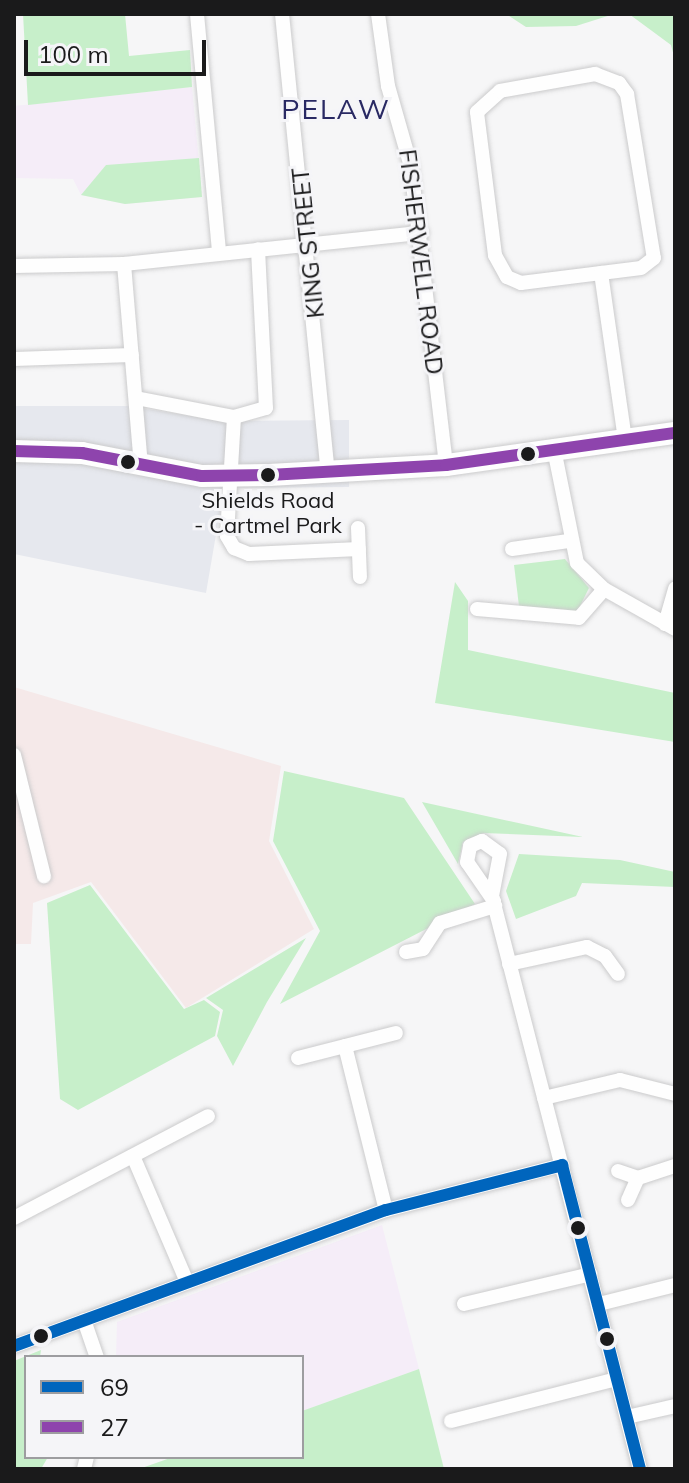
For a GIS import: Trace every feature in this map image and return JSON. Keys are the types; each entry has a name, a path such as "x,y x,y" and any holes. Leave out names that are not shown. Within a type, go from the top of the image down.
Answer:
{"main road":[{"path":"14,451 234,476 446,465 675,433"}],"street":[{"path":"197,14 219,253"},
{"name":"KING STREET","path":"282,14 310,243 328,472"},
{"name":"FISHERWELL ROAD","path":"378,14 421,233 446,465"},
{"path":"595,74 627,94 654,258 641,268 601,273 521,283 499,267 474,121 491,96 595,74"},
{"path":"14,266 124,264 421,233"},
{"path":"136,398 234,417 257,416 270,403 258,249"},
{"path":"124,264 141,466"},
{"path":"601,273 625,439"},
{"path":"14,359 132,355"},
{"path":"234,417 234,476 227,536 240,552 359,549"},
{"path":"554,449 568,541 577,563 604,589 670,626 675,588"},
{"path":"358,528 360,577"},
{"path":"512,549 568,541"},
{"path":"477,609 579,618 604,589"},
{"path":"14,755 44,876"},
{"path":"406,952 423,949 440,923 494,904 640,1469"},
{"path":"509,964 587,947 605,956 618,974"},
{"path":"298,1058 396,1033"},
{"path":"345,1046 386,1210"},
{"path":"544,1098 620,1080 675,1094"},
{"path":"14,1218 208,1116"},
{"path":"133,1156 187,1282"},
{"path":"14,1346 386,1210 562,1165"},
{"path":"618,1171 638,1178 675,1166"},
{"path":"628,1200 638,1178"},
{"path":"464,1304 591,1274"},
{"path":"599,1304 675,1285"},
{"path":"84,1320 96,1355"},
{"path":"451,1421 617,1379"},
{"path":"627,1417 675,1406"}],"shaded area":[{"path":"192,87 202,197 125,204 81,195 73,179 14,178 14,106"},
{"path":"14,406 127,406 223,421 349,420 349,487 224,488 206,593 14,554"},
{"path":"14,687 281,766 269,841 314,929 186,1008 91,882 33,903 31,944 14,944"},
{"path":"382,1225 419,1369 304,1410 304,1355 116,1355 117,1322"}],"green space":[{"path":"23,14 125,14 129,56 190,50 192,87 28,105"},
{"path":"506,14 614,14 576,26 526,27"},
{"path":"629,14 675,14 675,60 671,45"},
{"path":"199,158 202,197 125,204 81,195 106,165"},
{"path":"565,559 589,588 577,612 519,606 514,565"},
{"path":"455,582 468,601 468,650 675,693 675,742 435,703"},
{"path":"284,771 404,798 475,904 280,1004 320,931 273,841"},
{"path":"422,802 583,837 483,833 463,842 458,864"},
{"path":"519,854 620,860 675,872 675,887 582,883 576,896 516,919 506,891"},
{"path":"90,885 184,1009 204,1000 220,1012 215,1036 78,1110 60,1099 47,903"},
{"path":"306,938 233,1066 217,1036 223,1010 206,998"},
{"path":"24,1357 24,1459 47,1459 41,1469 14,1469 14,1361"},
{"path":"419,1369 444,1469 139,1469 167,1459 304,1459 304,1410"}],"transit line":[{"name":"27","path":"14,451 82,453 202,476 269,475 446,465 675,433"},
{"name":"69","path":"14,1346 386,1210 562,1165 640,1469"}],"place":[{"name":"Shields Road - Cartmel Park","path":"268,475"}],"district":[{"name":"PELAW","path":"336,109"}]}
